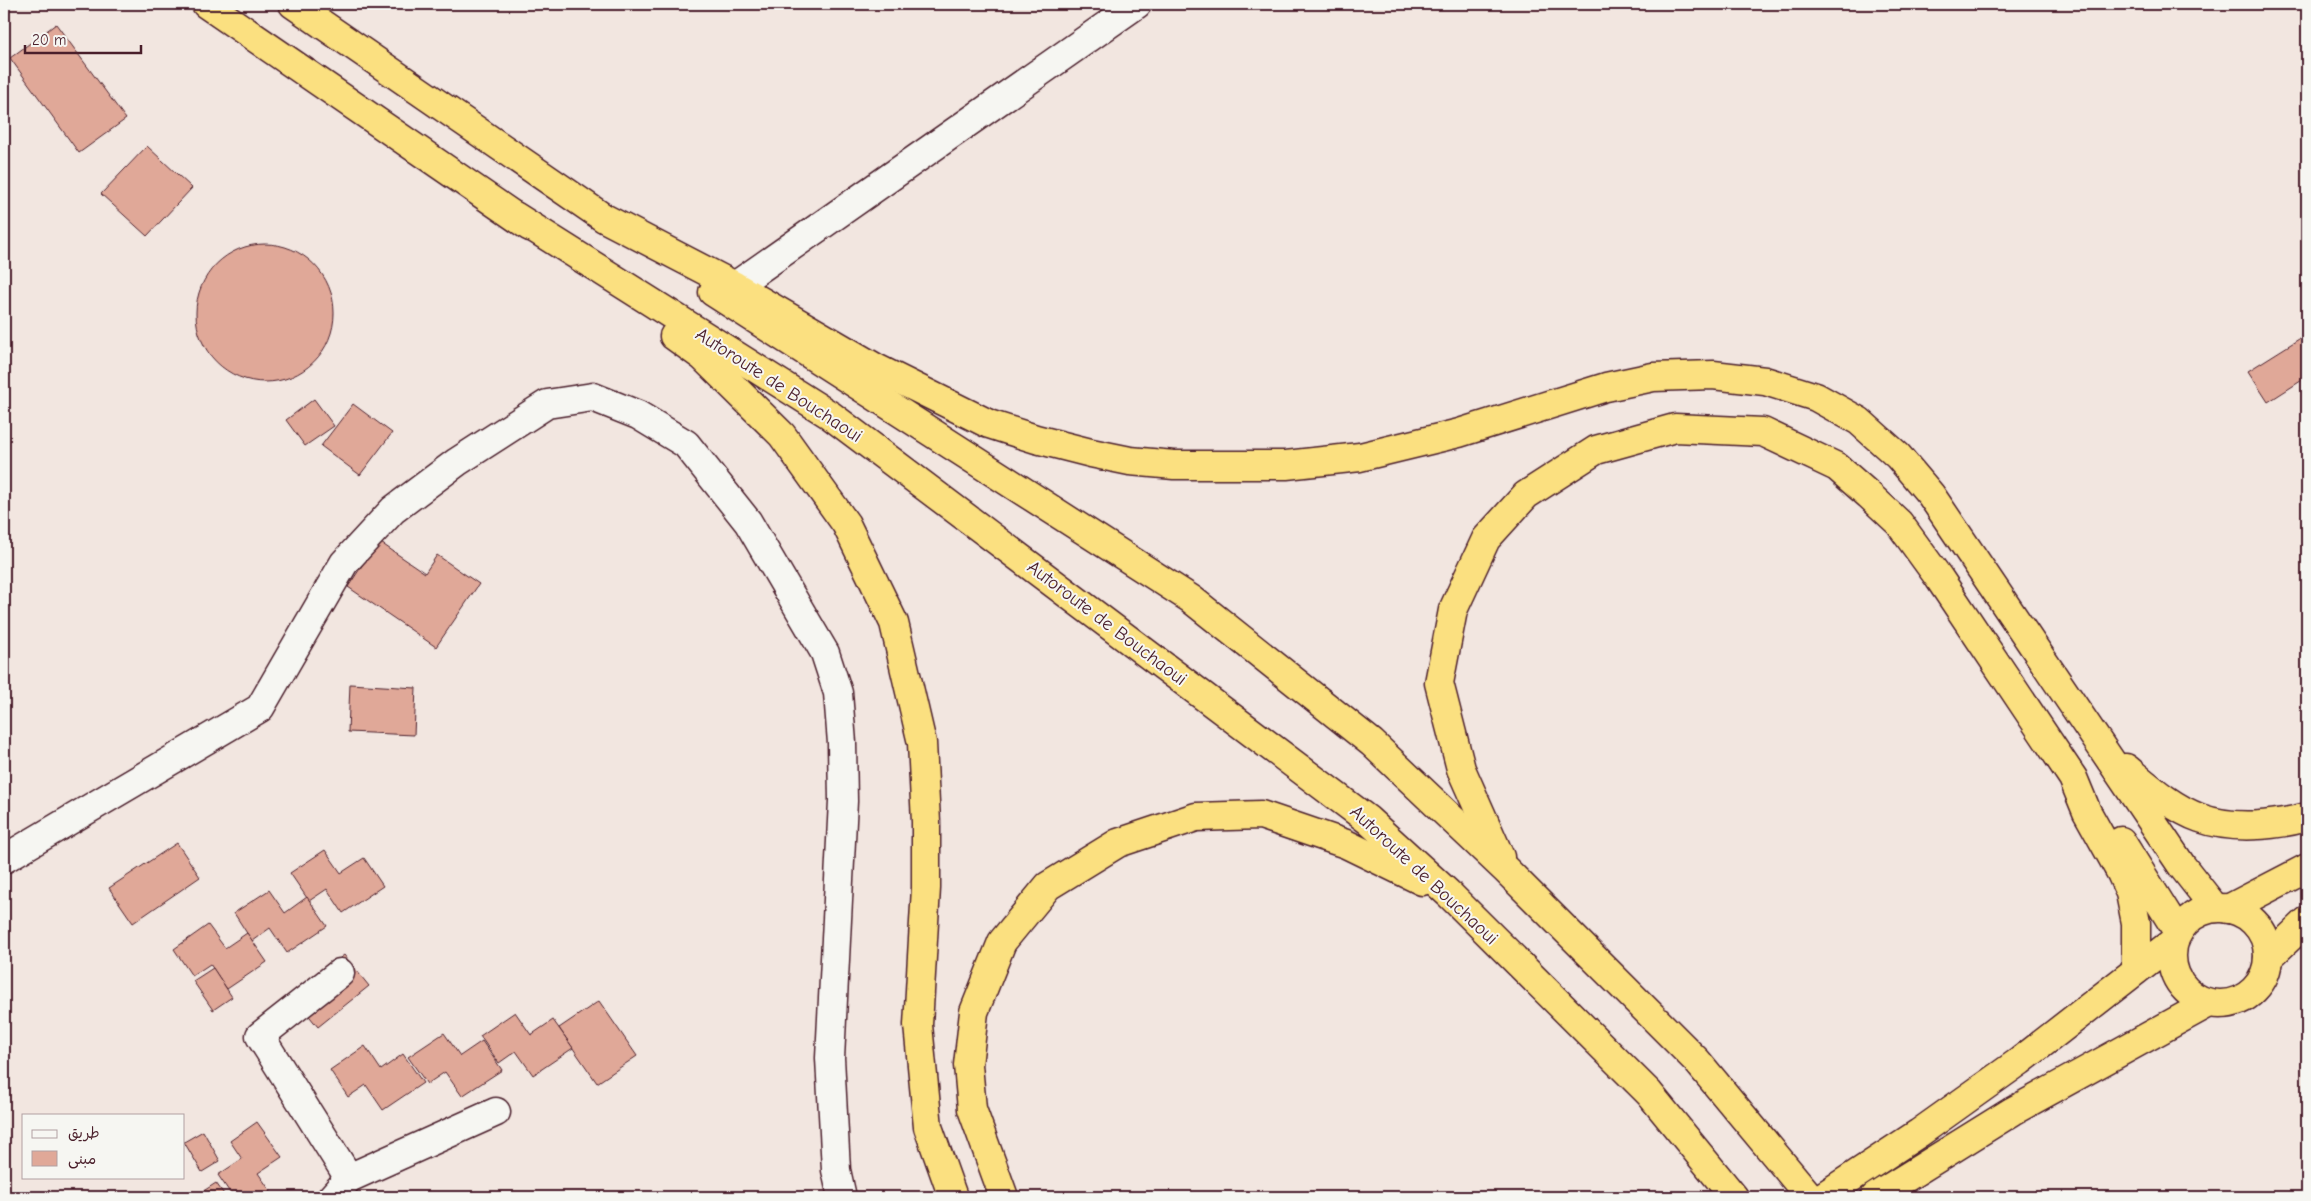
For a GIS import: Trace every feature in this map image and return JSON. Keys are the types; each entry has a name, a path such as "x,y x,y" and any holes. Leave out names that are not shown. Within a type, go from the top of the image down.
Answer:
{"highway":[{"path":"206,4 515,216 703,357 782,435 846,524 894,623 922,743 926,822 926,888 918,1025 928,1127 953,1197"},
{"path":"293,4 738,310 1191,599 1372,742 1506,870 1697,1061 1810,1197"},
{"name":"Autoroute de Bouchaoui","path":"515,216 830,415 1368,820 1450,895 1649,1093 1734,1197"},
{"path":"604,218 736,286 876,368 989,424 1090,454 1130,461 1174,465 1231,466 1286,465 1360,457 1459,434 1606,387 1653,377 1712,375 1765,381 1816,397 1860,421 1898,456 1931,495 2182,866 2221,909 2241,913 2252,921 2261,932 2266,944 2268,958 2266,970 2261,981 2254,990 2244,997 2221,1004 2196,998 2178,979 2173,967 2172,954 2176,936 2120,839 2073,778 1939,578 1899,523 1837,467 1763,432 1675,428 1596,450 1526,495 1486,539 1453,610 1439,682 1461,769 1506,870"},
{"path":"2103,750 2157,793 2200,818 2224,823 2263,825 2307,817"},
{"path":"2073,778 2087,812 2121,873 2130,894 2136,922 2136,970"},
{"path":"1004,1197 972,1109 968,1065 974,1012 1002,942 1048,886 1118,842 1196,817 1261,815 1346,844 1450,895"},
{"path":"1822,1197 1919,1133 2020,1061 2136,970 2176,936 2188,920 2200,912 2221,909 2307,868"},
{"path":"2268,958 2307,921"},
{"path":"1875,1197 2013,1111 2116,1052 2209,1002"}],"street":[{"path":"736,286 1138,4"},
{"path":"4,859 260,708 344,563 393,510 457,462 547,404 593,397 638,415 686,444 748,522 825,654 838,694 842,743 843,801 830,1058 836,1170 842,1197"},
{"path":"340,974 260,1036 340,1188 496,1112"}],"building":[{"path":"56,24 126,119 79,153 10,58"},
{"path":"147,146 192,188 147,236 101,194"},
{"path":"265,244 291,249 314,264 329,287 334,313 329,339 314,362 291,377 265,382 239,377 216,362 201,339 196,313 201,287 216,264 239,249"},
{"path":"2307,334 2307,377 2268,402 2248,371"},
{"path":"314,399 334,426 305,446 286,420"},
{"path":"353,404 392,433 360,475 321,446"},
{"path":"378,541 425,573 437,555 479,584 436,647 348,587"},
{"path":"350,684 416,688 414,735 348,732"},
{"path":"177,843 200,877 133,923 109,888"},
{"path":"325,850 341,873 364,858 383,886 343,913 327,889 309,901 290,873"},
{"path":"269,890 285,913 307,897 327,926 287,953 270,928 252,941 234,913"},
{"path":"208,925 225,948 247,933 267,962 227,989 210,964 192,976 174,949"},
{"path":"344,955 369,986 318,1027 306,1012 332,964"},
{"path":"213,968 232,997 213,1010 193,981"},
{"path":"599,1001 637,1056 597,1083 559,1028"},
{"path":"515,1012 531,1035 553,1020 573,1048 533,1075 516,1051 499,1063 480,1036"},
{"path":"444,1033 460,1056 482,1041 502,1070 462,1096 445,1072 427,1084 408,1057"},
{"path":"365,1046 381,1070 403,1054 423,1083 383,1110 366,1085 348,1097 330,1070"},
{"path":"257,1122 282,1157 258,1173 273,1195 271,1197 233,1197 218,1175 242,1159 230,1141"},
{"path":"203,1131 220,1161 202,1172 185,1141"},
{"path":"216,1183 226,1197 194,1197"}]}
